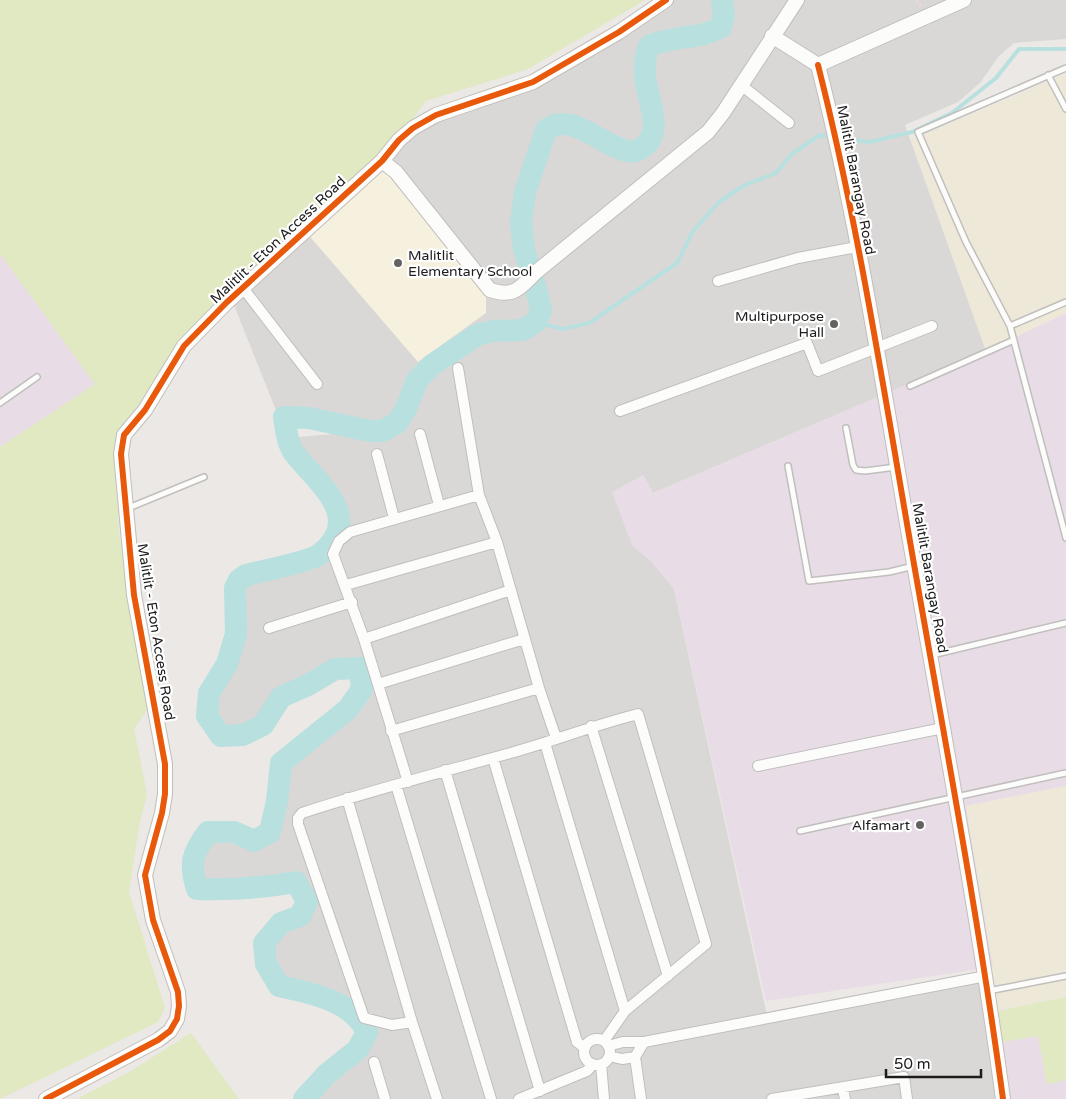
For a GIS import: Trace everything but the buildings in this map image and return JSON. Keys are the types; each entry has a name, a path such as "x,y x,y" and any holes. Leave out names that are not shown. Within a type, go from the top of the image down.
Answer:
{"street":[{"name":"Malitlit - Eton Access Road","path":"46,1099 158,1040 170,1031 177,1019 180,1006 178,992 153,920 147,895 146,875 165,794 165,764 134,595 121,454 124,435 150,404 184,346 243,288 382,161 399,140 413,128 436,115 533,82 619,32 666,0"},
{"path":"382,161 396,172 490,290 507,293 516,292 536,272 708,132 797,0"},
{"path":"772,36 818,65 964,0"},
{"name":"Malitlit Barangay Road","path":"818,65 837,144 876,348 986,976 1003,1099"},
{"path":"741,85 789,123"},
{"path":"718,281 798,258 857,247"},
{"path":"243,288 317,384"},
{"path":"620,411 807,343 818,371 932,326"},
{"path":"458,368 479,495 497,542 524,639 556,738"},
{"path":"420,434 439,505"},
{"path":"377,454 394,518"},
{"path":"408,782 352,602 334,554 339,541 350,532 479,495"},
{"path":"346,585 497,542"},
{"path":"364,639 511,590"},
{"path":"269,628 352,602"},
{"path":"378,684 524,639"},
{"path":"391,731 539,688"},
{"path":"412,1022 392,1025 364,1018 298,824 298,818 302,813 347,798 545,743 591,726 638,714 706,944 625,1011 597,1064 587,1071 520,1099"},
{"path":"591,726 668,976"},
{"path":"758,766 942,728"},
{"path":"545,743 625,1011"},
{"path":"493,758 578,1042 585,1048 586,1057 597,1064 604,1099"},
{"path":"445,770 540,1090"},
{"path":"396,784 491,1099"},
{"path":"347,798 412,1022 437,1099"},
{"path":"607,1047 623,1042 644,1042 986,976"},
{"path":"585,1048 591,1041 607,1047 622,1059 635,1057"},
{"path":"642,1099 635,1057 644,1042"},
{"path":"374,1062 385,1099"},
{"path":"775,1099 844,1094 904,1077 907,1099"}],"lane":[{"path":"1066,68 918,132 966,242 1010,326 1066,538"},
{"path":"1048,75 1066,109"},
{"path":"1010,326 1066,302"},
{"path":"910,386 1014,340"},
{"path":"0,403 37,377"},
{"path":"846,428 853,465 856,470 865,471 897,467"},
{"path":"788,466 809,581 889,572 914,566"},
{"path":"126,510 204,477"},
{"path":"931,656 1066,623"},
{"path":"800,832 955,796 1066,773"},
{"path":"988,991 1066,976"}],"shaded area":[{"path":"674,0 1066,0 1066,39 1014,43 999,56 980,83 958,102 905,125 986,351 653,493 643,475 632,545 651,561 674,589 767,1015 981,979 1000,1099 304,1099 327,1074 358,1049 367,1032 363,1023 340,1004 311,993 279,986 266,964 264,943 281,923 300,916 307,901 296,882 268,887 230,890 197,889 191,870 196,848 208,832 234,832 254,841 270,832 277,801 281,763 348,709 362,689 360,668 335,669 308,685 281,697 263,725 243,735 221,736 207,716 209,693 227,664 236,634 235,589 239,580 246,575 317,556 329,547 338,532 338,513 330,494 287,438 232,300 307,233 419,361 390,164 401,142 416,126 510,90","holes":["284,417 333,421 368,431 287,438"]},
{"path":"1066,74 1066,313 986,351 911,140"},
{"name":"Malitlit Elementary School","path":"390,164 486,292 486,313 418,362 307,233"},
{"path":"0,253 96,384 0,447"},
{"path":"1066,313 1066,786 966,806 993,967 766,1001 674,589 651,561 632,545 612,492 643,475 653,493 986,351"},
{"path":"1066,786 1066,997 993,1011 993,967 966,806"},
{"path":"1038,1036 1047,1083 1066,1080 1066,1099 1011,1099 996,1043"}],"green space":[{"path":"0,0 645,0 528,69 426,101 397,140 223,301 161,383 117,433 119,532 147,710 134,729 147,794 139,827 129,892 165,1008 158,1022 0,1099 0,447 95,384 0,254"},
{"path":"1066,997 1066,1080 1047,1084 1038,1036 996,1043 993,1012"},
{"path":"191,1033 239,1099 77,1099 131,1071"}],"waterway":[{"path":"304,1099 327,1074 358,1049 367,1032 360,1021 341,1005 317,995 279,986 266,964 264,943 281,923 300,916 307,901 296,882 247,888 197,889 193,872 195,853 208,832 234,832 254,841 270,832 277,801 281,763 348,709 362,689 360,668 335,669 308,685 281,697 263,725 243,735 221,736 207,716 209,693 227,664 236,634 235,588 239,580 246,575 317,556 333,540 338,528 339,516 335,505 320,483 294,453 287,436 284,417 309,418 370,431 382,431 397,423 406,409 417,380 432,365 477,335 493,331 523,330 536,322 541,310 524,249 521,223 525,192 546,130 556,125 566,124 586,131 617,148 627,151 635,151 642,148 649,142 654,124 645,72 649,46 667,40 704,34 721,27 724,15 722,0"},
{"path":"838,138 870,142 912,132 952,113 996,78 1019,49 1066,49"},
{"path":"536,322 563,329 589,323 677,263 693,231 720,201 747,184 776,173 792,154 820,135 831,137"}],"cycle path":[{"path":"46,1099 158,1040 170,1031 177,1019 179,1006 178,992 153,920 145,875 162,813 165,794 165,764 134,595 121,454 124,435 145,410 184,346 226,303 382,161 399,140 413,128 436,115 533,82 619,32 666,0"},
{"path":"818,65 858,244 869,305 971,892 1003,1099"}],"place":[{"name":"Malitlit Elementary School","path":"398,263"},
{"name":"Multipurpose Hall","path":"834,324"},
{"name":"Alfamart","path":"920,825"}]}
